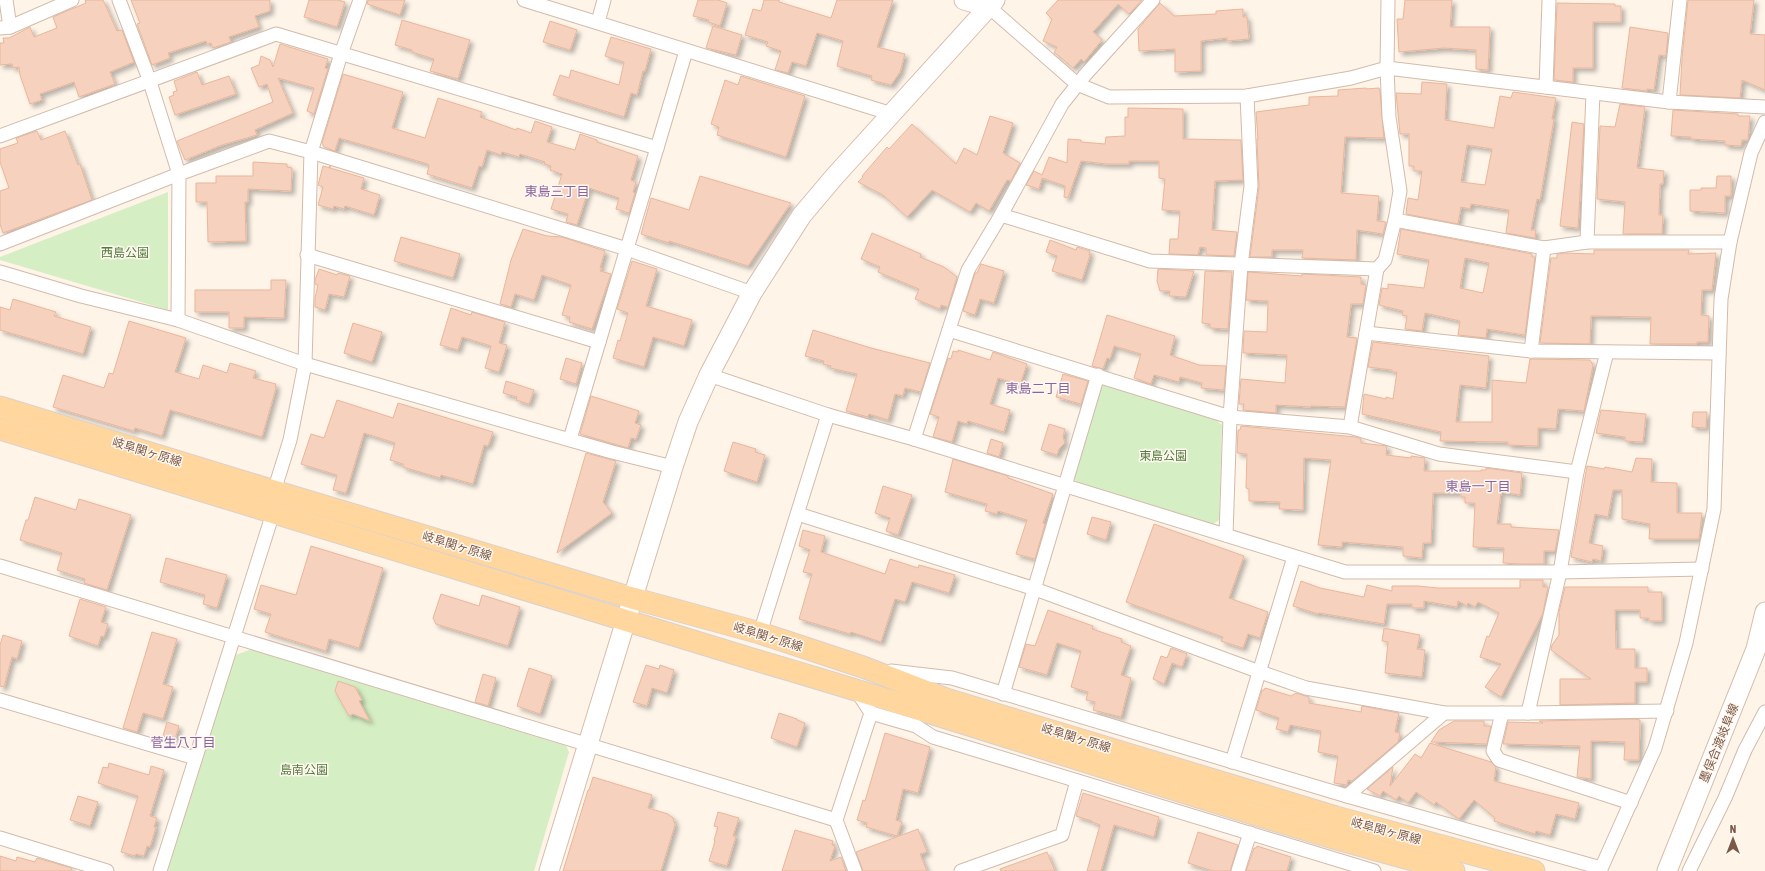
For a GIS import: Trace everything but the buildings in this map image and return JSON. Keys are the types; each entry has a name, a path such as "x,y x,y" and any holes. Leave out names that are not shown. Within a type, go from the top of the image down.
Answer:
{"main road":[{"name":"岐阜関ヶ原線","path":"0,407 632,598 760,633 863,668 942,707 1330,837 1454,871"},
{"name":"岐阜関ヶ原線","path":"0,429 626,620 856,688 942,707 1534,871"}],"street":[{"path":"6,0 5,28 72,0"},
{"path":"119,0 149,79 179,174 178,320"},
{"path":"274,491 290,440 305,364 311,152 341,54 360,0"},
{"path":"524,0 892,114"},
{"path":"598,22 604,0"},
{"path":"964,0 992,4 1077,84 1109,97 1247,96 1351,78 1387,68 1670,102 1765,107"},
{"path":"914,439 968,270 1001,215 1062,104 1077,84 1153,0"},
{"path":"1350,427 1377,269 1385,260 1395,220 1400,191 1389,117 1387,68 1388,0"},
{"path":"1546,87 1549,0"},
{"path":"1670,102 1680,0"},
{"path":"549,871 672,467 688,422 709,375 752,293 802,215 992,4"},
{"path":"0,136 149,79 276,34 657,148"},
{"path":"570,439 686,51"},
{"path":"1587,242 1593,93"},
{"path":"1226,535 1230,417 1241,265 1251,186 1247,96"},
{"path":"863,668 952,678 1347,796 1600,869 1631,804 1655,748 1686,643 1714,509 1721,299 1730,242 1751,153 1765,122"},
{"path":"0,244 179,174 269,141 311,152 627,249 752,293"},
{"path":"1001,215 1150,261 1377,269"},
{"path":"1395,220 1544,248 1587,242 1730,242"},
{"path":"1531,351 1544,248"},
{"path":"307,255 599,342"},
{"path":"0,272 81,296 178,320 305,364 612,452 672,467"},
{"path":"949,330 1230,417 1350,427 1439,454 1577,472"},
{"path":"1366,333 1531,351 1719,353"},
{"path":"1528,713 1560,572 1577,472 1607,352"},
{"path":"709,375 828,415 914,439 1065,487 1345,572 1560,572 1702,569"},
{"path":"1003,694 1098,375"},
{"path":"760,633 828,415"},
{"path":"160,871 273,513"},
{"path":"798,514 1035,589 1306,688 1444,712 1528,713 1667,711"},
{"path":"1232,762 1294,557"},
{"path":"0,566 233,636 588,746 836,820"},
{"name":"墨俣合渡岐阜線","path":"1667,871 1756,649 1765,612"},
{"path":"856,688 871,713 916,726 933,737 1374,871"},
{"path":"0,700 195,758"},
{"path":"1347,796 1444,712"},
{"path":"1689,871 1725,798 1745,750 1765,712"},
{"path":"855,871 836,820 871,713"},
{"path":"1502,713 1493,751 1499,760 1631,804"},
{"path":"961,871 1062,835 1077,780"},
{"path":"1238,871 1250,833"},
{"path":"0,838 107,871"}],"green space":[{"name":"西島公園","path":"168,192 168,310 0,260 0,257"},
{"name":"東島公園","path":"1104,385 1216,420 1222,425 1219,520 1213,524 1076,482 1073,474 1099,389"},
{"name":"島南公園","path":"252,649 566,746 569,752 534,871 168,871 233,656"}],"district":[{"name":"東島三丁目","path":"557,191"},
{"name":"東島二丁目","path":"1038,388"},
{"name":"東島一丁目","path":"1478,486"},
{"name":"菅生八丁目","path":"183,742"}]}
